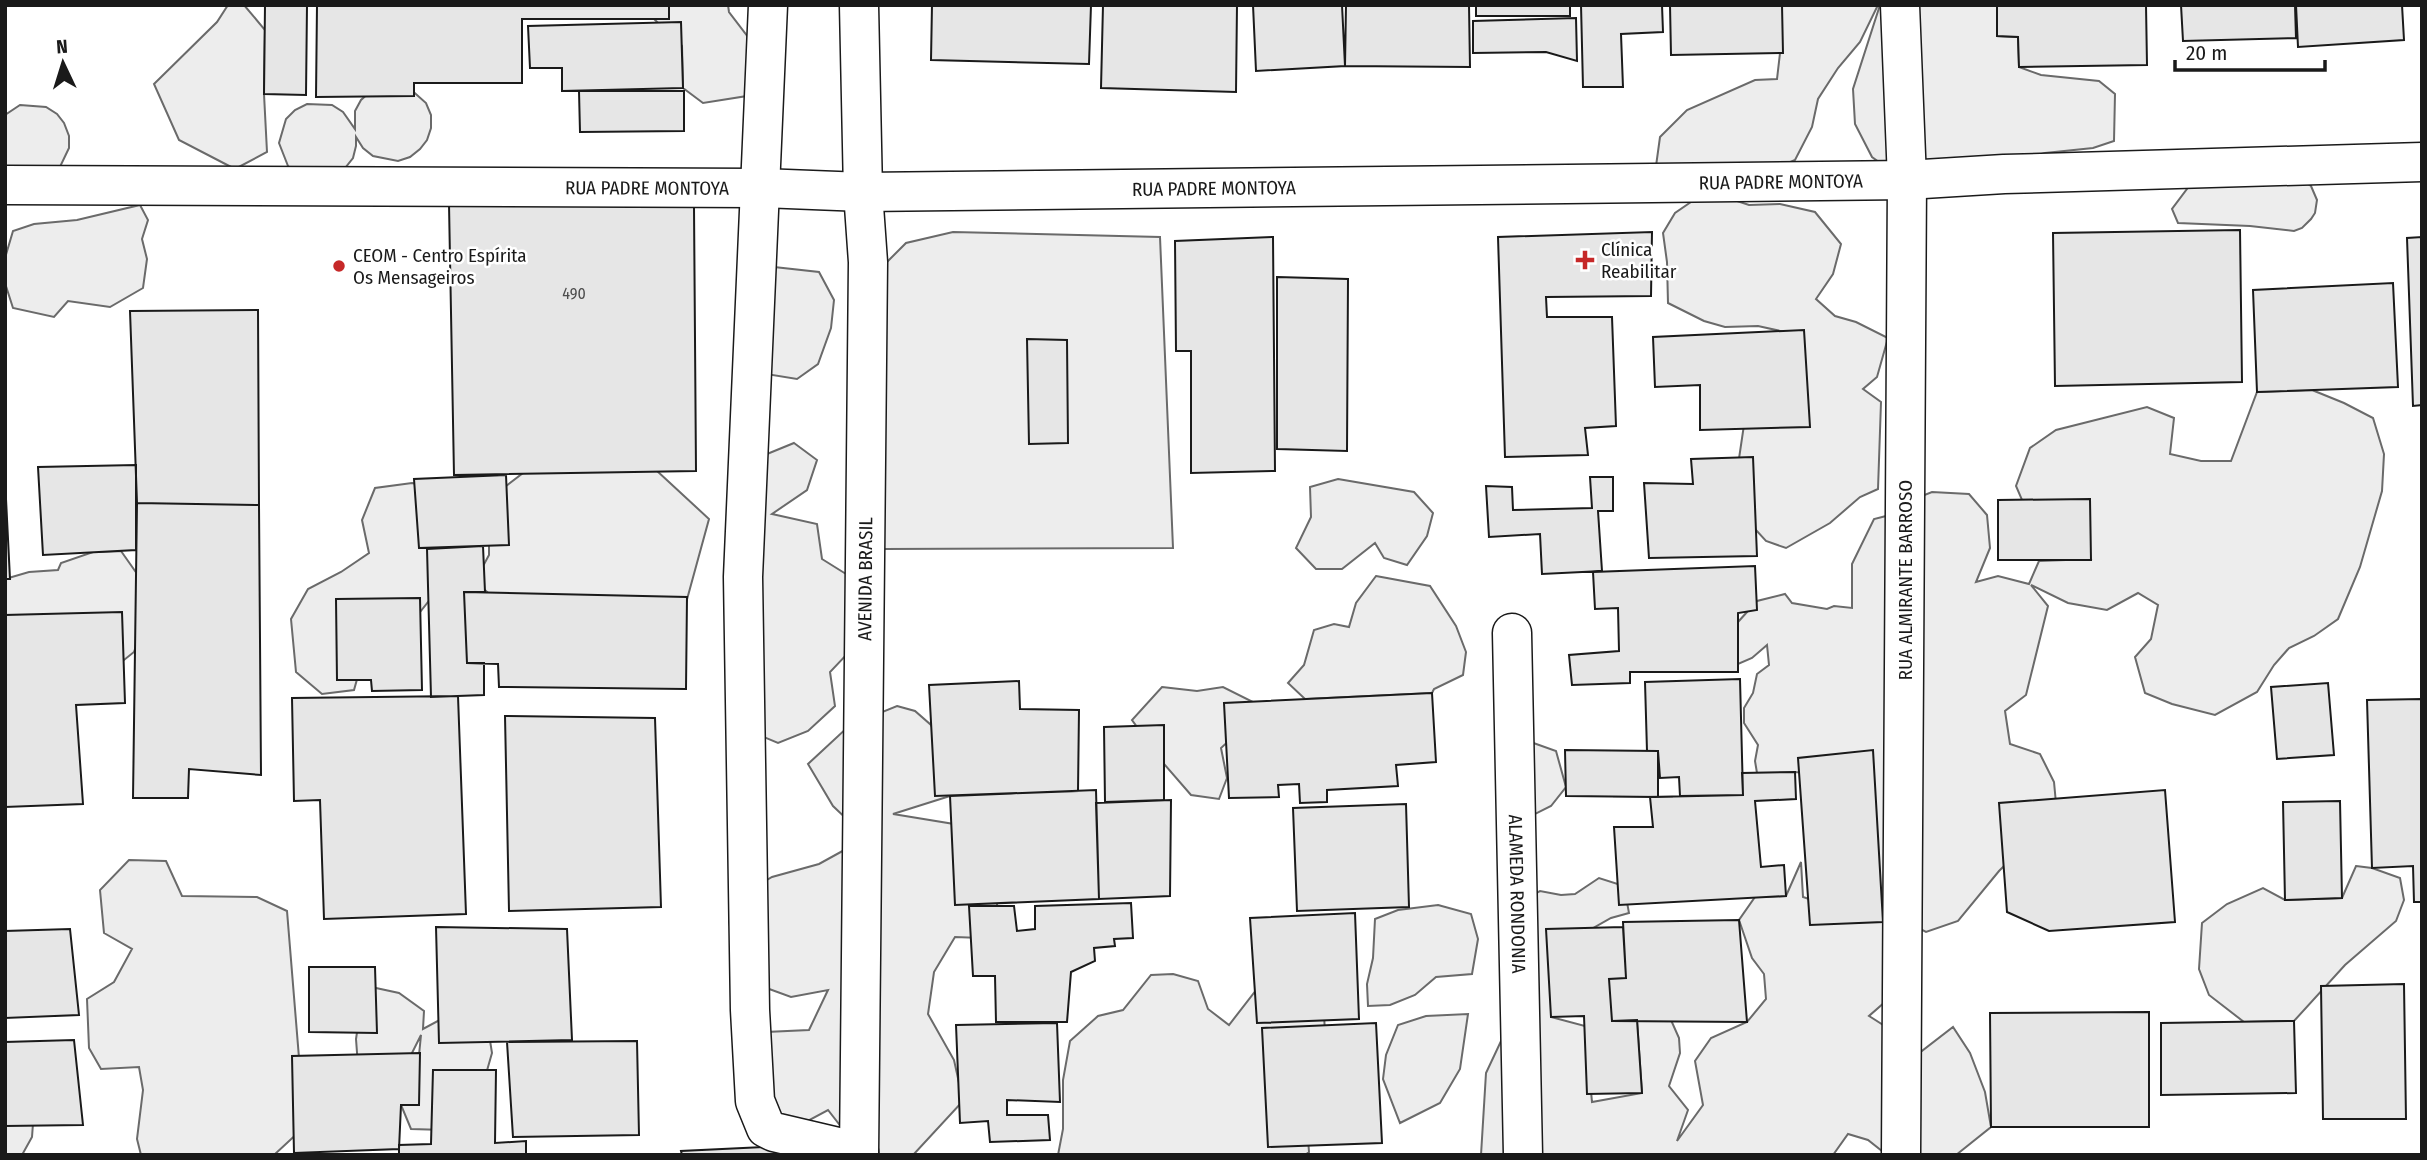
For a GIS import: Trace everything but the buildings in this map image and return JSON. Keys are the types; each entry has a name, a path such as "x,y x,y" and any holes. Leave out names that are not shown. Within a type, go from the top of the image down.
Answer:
{"street":[{"path":"768,5 743,577 750,996 755,1101 766,1128 859,1153"},
{"name":"AVENIDA BRASIL","path":"859,5 863,192 868,262 859,1153"},
{"name":"RUA ALMIRANTE BARROSO","path":"1900,5 1907,180 1901,1155"},
{"name":"RUA PADRE MONTOYA","path":"5,185 760,188 863,192 1907,180 2004,174 2422,162"},
{"name":"ALAMEDA RONDONIA","path":"1512,633 1524,1155"}],"shaded area":[{"path":"228,5 244,5 265,30 267,152 235,169 179,140 154,84 217,22"},
{"path":"649,5 728,5 729,12 764,58 753,95 703,103 683,88 682,46 654,19"},
{"path":"1761,5 1878,5 1860,42 1838,68 1818,99 1812,127 1795,160 1763,174 1656,166 1660,137 1687,110 1755,80 1777,79 1782,36"},
{"path":"1880,5 1997,5 1997,36 2018,37 2019,67 2041,75 2099,81 2115,94 2114,141 2093,148 2045,153 2025,159 1890,170 1872,157 1855,124 1853,89"},
{"path":"408,87 426,103 431,115 427,140 410,157 398,161 373,156 363,148 356,137 353,158 345,168 298,175 288,166 279,143 286,119 295,110 307,104 332,105 343,112 355,129 355,111 361,100 371,91"},
{"path":"20,105 46,107 64,123 69,136 69,148 58,171 5,171 5,115"},
{"path":"2294,175 2311,186 2317,200 2311,219 2302,228 2294,231 2178,223 2172,209 2193,181"},
{"path":"1707,191 1749,205 1780,204 1815,212 1841,244 1833,274 1816,299 1835,316 1856,322 1888,338 1877,377 1863,389 1881,402 1878,489 1860,497 1830,523 1786,548 1766,541 1744,517 1737,472 1745,418 1785,332 1758,326 1725,327 1704,321 1668,303 1663,233 1675,213"},
{"path":"140,205 148,220 142,239 147,259 143,288 110,307 68,301 54,317 13,308 5,283 5,258 13,231 34,224 77,220"},
{"path":"953,232 1160,237 1173,548 884,549 881,268 906,243"},
{"path":"765,266 819,272 834,300 831,328 818,364 797,379 766,374"},
{"path":"2312,390 2373,418 2384,454 2382,491 2360,567 2338,619 2314,636 2289,648 2274,665 2257,692 2215,715 2172,704 2145,693 2135,657 2151,639 2158,605 2138,593 2107,610 2068,603 2031,585 2048,606 2026,695 2005,711 2010,744 2040,754 2054,782 2057,814 1999,871 1958,921 1926,932 1890,913 1901,988 1869,1016 1894,1032 1914,1057 1953,1027 1970,1053 1985,1092 1991,1127 1956,1155 1887,1155 1868,1140 1848,1134 1833,1155 1481,1155 1486,1073 1510,1022 1516,904 1540,891 1561,895 1575,894 1599,878 1624,886 1629,913 1611,918 1586,932 1556,940 1551,1017 1585,1026 1592,1102 1642,1093 1637,1020 1671,1020 1679,1038 1680,1053 1669,1086 1688,1110 1677,1141 1703,1105 1695,1061 1711,1038 1747,1022 1766,999 1764,974 1752,958 1739,920 1755,897 1786,896 1801,862 1803,897 1833,907 1826,775 1795,772 1777,784 1757,773 1755,761 1758,745 1744,723 1744,708 1753,693 1757,674 1769,665 1767,645 1752,658 1738,664 1738,622 1757,601 1785,594 1792,603 1827,609 1834,606 1852,608 1852,564 1874,519 1886,516 1899,505 1932,492 1969,494 1987,515 1990,548 1976,582 1998,576 2029,584 2039,561 2090,559 2022,500 2016,486 2030,448 2056,430 2147,407 2174,418 2170,454 2201,461 2231,461 2257,392"},
{"path":"794,443 817,460 807,490 772,514 817,524 822,559 846,574 851,650 830,672 835,706 808,731 778,743 759,735 748,646 767,454"},
{"path":"643,458 709,519 683,614 497,601 475,581 489,555 489,499 527,470"},
{"path":"1338,479 1414,492 1433,513 1427,536 1407,565 1384,558 1375,543 1342,569 1316,569 1296,548 1311,517 1310,487"},
{"path":"412,483 442,489 434,523 436,551 443,583 405,631 363,658 354,690 322,694 296,672 291,619 308,589 341,572 369,553 362,520 375,488"},
{"path":"121,551 147,588 144,623 134,652 114,668 5,641 5,579 29,572 58,570 61,563 93,552"},
{"path":"1376,576 1430,586 1456,626 1466,652 1463,675 1434,689 1432,693 1305,699 1288,683 1304,665 1314,630 1334,624 1349,627 1356,603"},
{"path":"1162,687 1197,691 1223,687 1253,702 1246,725 1221,748 1227,778 1219,799 1191,795 1132,720"},
{"path":"897,706 915,711 931,725 948,758 950,796 893,814 966,826 987,850 999,915 981,938 955,937 934,972 928,1014 954,1060 963,1101 914,1154 875,1155 846,1133 828,1110 791,1130 744,1107 766,1032 809,1030 828,990 791,997 739,978 729,921 753,888 772,877 819,864 848,848 852,824 833,806 808,764 850,725"},
{"path":"1514,736 1556,751 1566,787 1551,806 1517,823"},
{"path":"129,860 166,861 182,896 257,897 287,911 300,1070 315,1117 274,1155 141,1155 137,1139 143,1090 139,1067 101,1069 89,1048 87,999 114,982 132,949 104,933 100,890"},
{"path":"2356,866 2372,868 2400,878 2404,900 2396,921 2345,965 2294,1021 2244,1022 2209,995 2199,969 2202,923 2227,904 2263,888 2285,900 2342,898"},
{"path":"1438,905 1471,914 1478,939 1472,974 1436,977 1415,995 1390,1005 1368,1006 1367,984 1373,958 1375,919 1398,910"},
{"path":"1173,974 1198,981 1208,1009 1229,1025 1257,989 1324,1014 1326,1052 1305,1098 1309,1152 1305,1155 1058,1155 1063,1129 1063,1080 1070,1041 1098,1016 1123,1010 1151,975"},
{"path":"376,988 399,993 424,1011 423,1029 447,1016 488,1028 492,1053 486,1074 445,1130 411,1129 401,1105 418,1065 421,1035 408,1061 359,1079 356,1039 359,1019 364,996"},
{"path":"1468,1014 1460,1069 1440,1103 1400,1123 1383,1079 1386,1055 1398,1025 1426,1016"},
{"path":"5,1077 34,1110 32,1137 22,1155 5,1155"}],"place":[{"name":"Clínica Reabilitar","path":"1585,260"},
{"name":"CEOM - Centro Espírita Os Mensageiros","path":"339,266"}]}
